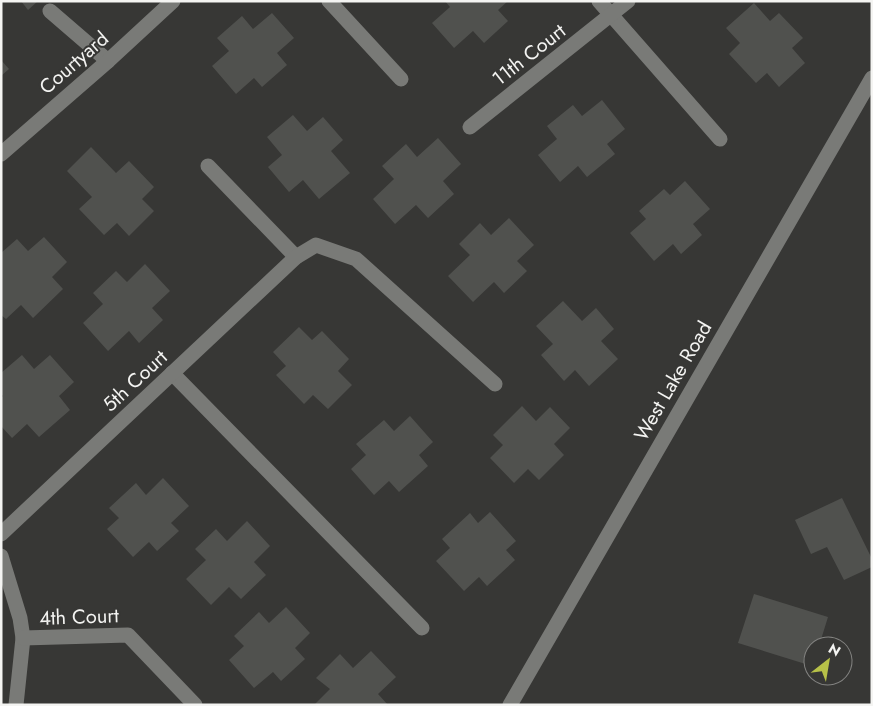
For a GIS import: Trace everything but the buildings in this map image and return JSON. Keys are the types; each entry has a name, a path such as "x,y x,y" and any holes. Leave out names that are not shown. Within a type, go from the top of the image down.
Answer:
{"street":[{"name":"Courtyard","path":"1,154 108,61 173,1"},
{"path":"329,1 401,79"},
{"path":"599,1 720,139"},
{"name":"11th Court","path":"470,127 628,1"},
{"path":"50,10 108,61"},
{"name":"West Lake Road","path":"510,705 872,78"},
{"path":"208,166 296,257"},
{"name":"5th Court","path":"1,534 296,257 316,245 356,259 495,384"},
{"path":"172,373 422,628"},
{"path":"1,556 20,618 23,638 16,705"},
{"name":"4th Court","path":"23,638 128,635 196,705"}]}
